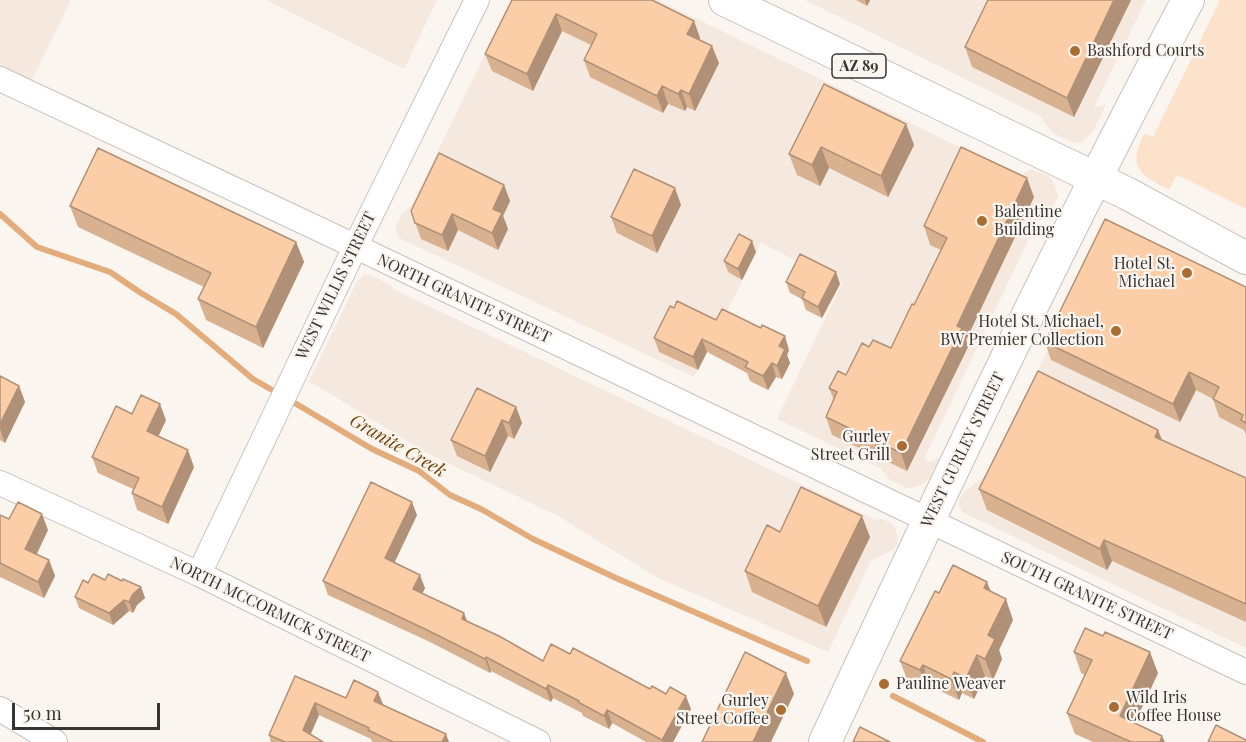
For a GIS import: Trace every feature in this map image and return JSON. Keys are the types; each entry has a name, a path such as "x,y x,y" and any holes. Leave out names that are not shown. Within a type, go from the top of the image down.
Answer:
{"main road":[{"name":"AZ 89","path":"725,0 1128,194 1246,258"},
{"name":"WEST GURLEY STREET","path":"825,742 928,521 1095,179 1188,0"}],"street":[{"name":"WEST WILLIS STREET","path":"199,574 298,364 477,0"},
{"name":"NORTH GRANITE STREET","path":"0,79 928,521"},
{"name":"NORTH MCCORMICK STREET","path":"0,483 199,574 538,742"},
{"name":"SOUTH GRANITE STREET","path":"928,521 1246,672"},
{"path":"0,709 56,742"}],"shaded area":[{"path":"0,0 71,0 32,80 0,66"},
{"path":"266,0 437,0 404,69"},
{"path":"511,0 658,0 1019,176 1031,169 1049,176 1055,185 1058,197 1048,216 1037,222 924,459 930,462 940,457 928,480 917,487 907,488 890,480 881,469 777,419 842,283 761,243 694,377 401,239 396,234 396,227 402,213 412,205"},
{"path":"805,0 1146,0 1094,107 1106,105 1093,132 1082,142 1074,143 1053,133 1040,116"},
{"path":"1220,0 1246,0 1246,209 1177,175 1169,190 1150,180 1139,169 1137,162 1139,145 1145,133 1153,137"},
{"path":"1107,229 1246,291 1246,648 962,512 958,503 964,491 987,475"},
{"path":"364,275 370,275 389,284 395,290 876,520 882,519 891,523 896,529 898,542 894,549 871,561 828,652 656,577 558,516 427,453 309,381 357,281"}],"building":[{"path":"512,0 652,0 694,21 687,34 712,46 689,94 681,90 678,94 662,86 657,96 584,60 597,34 556,14 527,74 485,54"},
{"path":"988,0 1114,0 1067,98 965,47"},
{"path":"824,84 906,124 881,176 821,147 812,165 789,154"},
{"path":"961,147 1027,178 957,326 962,328 901,453 826,417 837,392 829,388 838,371 846,375 862,343 869,347 873,340 891,348 947,238 924,226"},
{"path":"98,148 296,242 256,327 198,299 211,273 70,206"},
{"path":"439,153 504,185 493,209 502,213 492,233 452,214 442,235 415,223 411,211"},
{"path":"634,169 675,188 652,236 611,217"},
{"path":"1105,219 1246,287 1246,423 1241,420 1243,415 1213,399 1219,387 1189,372 1173,404 1045,342"},
{"path":"739,234 752,241 738,269 724,261"},
{"path":"800,254 836,272 818,307 802,298 805,292 786,282"},
{"path":"677,301 716,320 722,309 761,328 762,325 785,336 779,346 785,349 777,366 772,363 763,376 745,367 748,362 702,339 693,357 654,338 670,306 674,308"},
{"path":"1038,371 1158,430 1155,437 1246,478 1246,604 1104,540 1100,549 979,489"},
{"path":"0,376 19,386 0,424"},
{"path":"477,388 516,407 509,423 502,420 485,456 451,440"},
{"path":"141,395 160,404 147,431 188,450 162,507 132,493 139,478 92,457 116,406 132,414"},
{"path":"371,482 412,502 385,558 420,575 413,589 464,613 462,619 499,636 543,661 551,644 570,654 573,648 650,689 652,686 666,694 670,687 686,696 662,740 607,710 604,716 548,685 546,689 486,657 485,659 323,581"},
{"path":"801,487 862,516 818,606 745,571 767,525 780,532"},
{"path":"18,502 42,514 25,549 49,560 38,582 0,563 0,515 9,519"},
{"path":"953,565 987,582 984,588 1006,599 988,635 995,639 985,659 977,655 966,678 954,672 951,679 923,665 920,670 900,661 935,591 939,593"},
{"path":"93,574 105,580 108,574 141,587 133,594 129,602 124,600 109,613 75,597 83,580 88,583"},
{"path":"1085,628 1103,636 1105,632 1150,652 1120,716 1162,736 1160,742 1131,742 1067,713 1092,660 1074,652"},
{"path":"745,652 786,673 753,742 702,742"},
{"path":"295,676 346,698 354,680 378,692 374,701 446,734 442,742 393,742 315,703 303,730 323,742 285,742 269,735"},
{"path":"1216,725 1246,740 1246,742 1208,742"},
{"path":"860,727 890,742 853,742"}],"waterway":[{"name":"Granite Creek","path":"0,214 37,247 110,272 176,314 253,379 279,394"},
{"name":"Granite Creek","path":"288,399 372,449 419,471 450,495 481,509 533,539 616,578 807,661"},
{"name":"Granite Creek","path":"893,696 983,742"}],"place":[{"name":"Bashford Courts","path":"1075,51"},
{"name":"Balentine Building","path":"982,221"},
{"name":"Hotel St. Michael","path":"1187,273"},
{"name":"Hotel St. Michael, BW Premier Collection","path":"1116,331"},
{"name":"Gurley Street Grill","path":"902,446"},
{"name":"Pauline Weaver","path":"884,684"},
{"name":"Wild Iris Coffee House","path":"1114,707"},
{"name":"Gurley Street Coffee","path":"781,710"}]}
